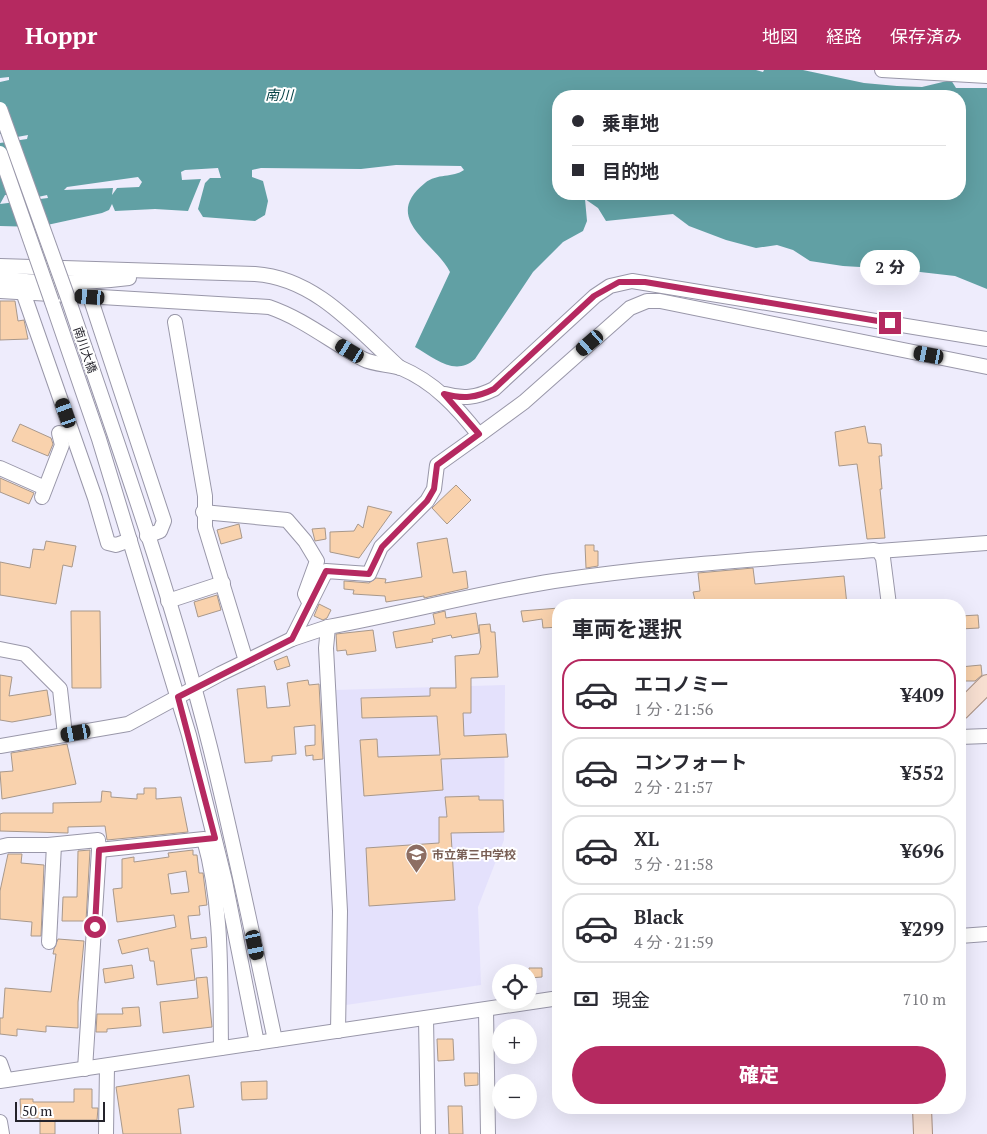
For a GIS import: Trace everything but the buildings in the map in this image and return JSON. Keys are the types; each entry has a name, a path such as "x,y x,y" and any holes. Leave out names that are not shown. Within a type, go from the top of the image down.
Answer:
{"main road":[{"path":"966,705 987,684"},
{"path":"922,1114 924,1134"}],"street":[{"path":"882,70 987,76"},
{"name":"南川大橋","path":"0,109 69,302 147,536 194,688 233,847 275,1040"},
{"path":"0,153 52,302 130,540 178,697 256,1043"},
{"path":"0,266 255,274 287,279 322,297 401,368 444,394 460,398 473,397 494,389 594,296 610,286 632,281 987,339"},
{"path":"0,278 21,281 88,283 144,276 156,271"},
{"path":"0,291 269,307 291,315 365,360 401,368"},
{"path":"0,468 44,492 62,445 60,431 23,292"},
{"path":"90,297 164,521 160,531 147,536"},
{"path":"292,639 326,571 369,574 382,547 427,501 434,489 437,465 524,402 630,308 647,301 660,300 987,367"},
{"path":"175,322 205,496 204,527 223,582 246,662"},
{"path":"444,394 479,434"},
{"path":"60,431 95,498 108,543 116,545 130,540"},
{"path":"203,512 287,520 305,541 317,561 305,594 309,603"},
{"path":"0,746 128,724 194,688 292,639 328,627 453,600 570,579 692,564 987,543"},
{"path":"879,551 883,558 888,599"},
{"path":"168,601 223,582"},
{"path":"328,627 326,648 340,911 338,1031"},
{"path":"0,649 25,654 60,689 65,735"},
{"path":"966,737 987,736"},
{"path":"99,850 210,839"},
{"path":"0,847 98,840 99,850 85,1069"},
{"path":"49,942 54,844"},
{"path":"219,880 221,1048"},
{"path":"966,936 987,934"},
{"path":"0,1063 3,1081 552,999"},
{"path":"486,1010 488,1134"},
{"path":"426,1018 428,1134"},
{"path":"106,1134 107,1066"},
{"path":"0,1122 2,1134"}],"shaded area":[{"name":"市立第三中学校","path":"505,685 504,840 478,907 481,985 346,1005 335,690"}],"water":[{"name":"南川","path":"0,70 756,70 763,72 764,70 803,70 864,83 897,86 922,87 951,80 956,88 987,88 987,289 955,276 894,269 843,266 810,261 793,250 777,245 756,248 726,240 689,226 673,214 606,221 598,208 586,200 966,200 966,90 552,90 552,200 585,200 587,221 583,231 563,242 533,272 475,359 467,364 452,366 437,360 415,347 450,272 443,261 415,230 409,219 408,208 413,196 425,183 435,178 464,170 461,166 396,165 361,169 261,168 252,170 252,177 263,181 268,201 265,215 255,221 203,217 198,209 205,183 210,178 221,178 218,168 185,170 181,172 182,180 201,179 188,211 155,209 115,211 112,204 109,210 102,213 38,227 0,226 0,204 0,143 27,139 28,135 17,137 15,132 0,134 0,82 9,80 9,77 0,78","holes":["138,177 142,182 139,187 117,188 112,195 113,188 64,190 67,187","36,192 38,197 47,195 48,198 0,204 5,195"]}],"place":[{"name":"市立第三中学校","path":"416,874"}],"route":[{"path":"95,927 99,850 215,838 203,786 178,697 292,639 326,571 369,574 382,547 427,501 434,489 437,465 479,434 444,394 460,398 473,397 494,389 594,296 619,282 645,282 890,323"}]}
